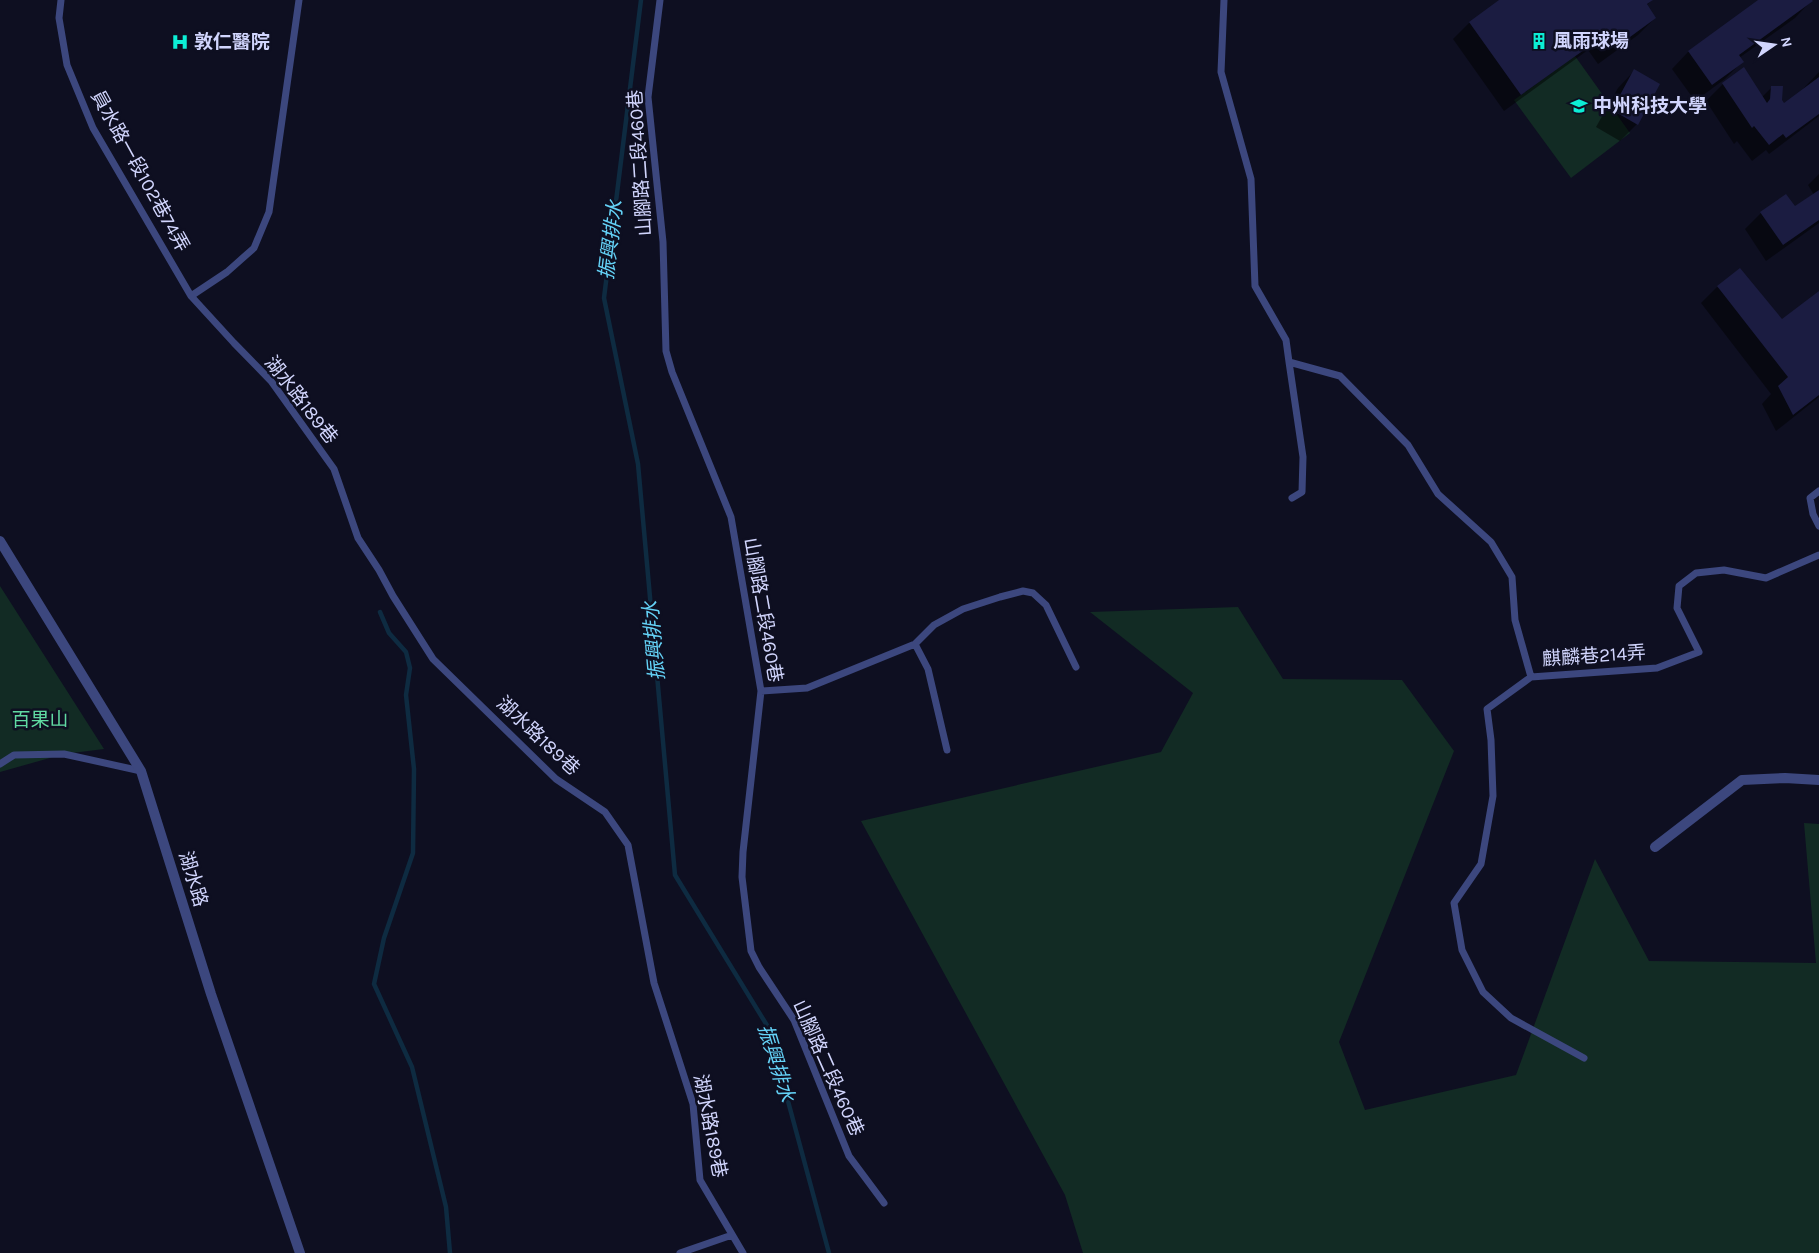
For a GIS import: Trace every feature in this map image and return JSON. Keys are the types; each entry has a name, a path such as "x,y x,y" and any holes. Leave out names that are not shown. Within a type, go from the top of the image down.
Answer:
{"street":[{"name":"湖水路","path":"0,541 141,771 210,994 300,1253"},
{"path":"1656,847 1742,780 1785,778 1819,780"}],"lane":[{"name":"員水路一段102巷74弄","path":"61,0 59,18 67,65 94,128 191,296"},
{"path":"191,296 227,272 254,248 269,212 299,0"},
{"name":"山腳路二段460巷","path":"660,0 648,97 663,242 666,351 672,372 731,518 761,691 743,852 742,877 752,951 759,967 794,1020 849,1156 884,1203"},
{"path":"1224,0 1221,72 1252,179 1256,286 1286,340 1303,457 1302,492 1292,498"},
{"name":"湖水路189巷","path":"191,296 234,344 271,381 334,469 358,538 433,659 556,779 605,812 628,845 654,983 693,1104 700,1180 743,1253"},
{"path":"1289,362 1340,376 1408,445 1438,494 1491,542 1512,577 1515,620 1530,677"},
{"path":"1819,492 1810,498 1813,514 1819,526"},
{"name":"麒麟巷214弄","path":"1584,1058 1510,1018 1483,992 1462,950 1454,903 1481,864 1493,796 1491,740 1487,709 1530,677 1657,668 1699,652 1677,608 1679,586 1696,573 1724,570 1766,578 1819,555"},
{"path":"761,691 807,688 915,644 934,625 963,609 1022,591 1033,593 1046,605 1076,667"},
{"path":"915,644 928,669 947,750"},
{"path":"0,764 14,754 64,754 141,771"},
{"path":"680,1253 732,1235"}],"green space":[{"path":"1575,56 1630,133 1571,178 1514,100"},
{"name":"百果山","path":"0,586 104,749 64,754 0,772"},
{"path":"1238,607 1283,679 1402,680 1454,751 1339,1042 1365,1110 1516,1075 1595,859 1649,961 1816,963 1804,823 1819,824 1819,1253 1083,1253 1065,1195 861,821 1161,752 1193,693 1090,612"}],"building":[{"name":"風雨球場","path":"1499,0 1653,0 1647,4 1656,18 1615,48 1605,35 1521,95 1469,22"},
{"path":"1758,0 1813,1 1739,55 1744,62 1712,85 1688,51"},
{"path":"1744,67 1767,103 1770,99 1771,86 1783,86 1782,100 1784,103 1819,77 1819,114 1786,138 1783,134 1769,145 1754,126 1752,128 1722,83"},
{"path":"1634,69 1660,84 1638,125 1612,110"},
{"path":"1819,190 1819,220 1783,245 1760,212 1786,194 1795,206"},
{"path":"1740,268 1782,319 1819,291 1819,395 1793,415 1778,386 1788,377 1717,286"}],"waterway":[{"name":"振興排水","path":"641,0 604,298 638,464 675,875 768,1027 829,1253"},
{"path":"380,612 389,633 406,652 410,668 406,695 414,769 413,853 384,938 374,984 412,1067 446,1207 450,1253"}],"place":[{"name":"風雨球場","path":"1539,41"},
{"name":"敦仁醫院","path":"180,42"},
{"name":"中州科技大學","path":"1579,106"}]}
